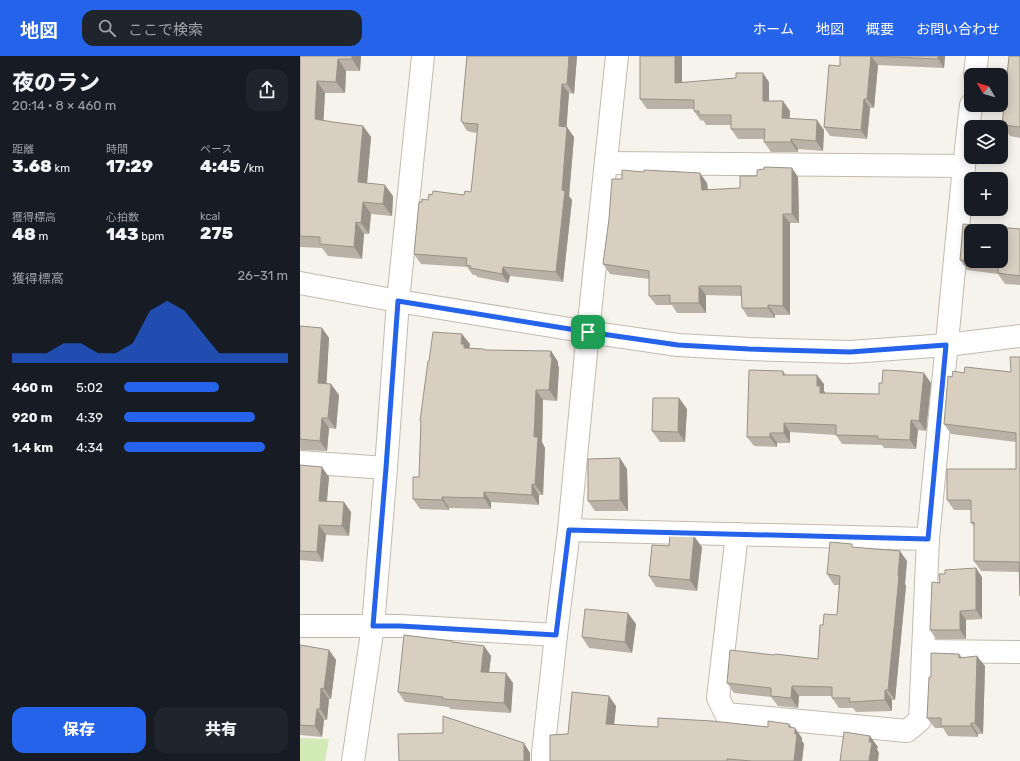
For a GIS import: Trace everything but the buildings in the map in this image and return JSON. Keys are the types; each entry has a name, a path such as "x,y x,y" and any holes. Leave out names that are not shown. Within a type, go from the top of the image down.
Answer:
{"street":[{"path":"353,761 373,626 398,301 423,56"},
{"path":"543,761 569,530 617,56"},
{"path":"976,68 977,56"},
{"path":"737,534 718,698 726,714 907,731 920,720 928,539 964,166 971,112"},
{"path":"606,163 964,166"},
{"path":"300,283 398,301 678,345 757,350 850,352 946,345 1020,336"},
{"path":"300,462 386,468"},
{"path":"569,530 928,539"},
{"path":"300,626 400,626 556,635"},
{"path":"924,651 1020,652"}],"green space":[{"path":"300,738 329,739 325,761 300,761"}],"route":[{"path":"398,301 588,332 678,345 749,349 850,352 946,345 928,539 569,530 556,635 400,626 373,626 396,345 398,301"}]}
